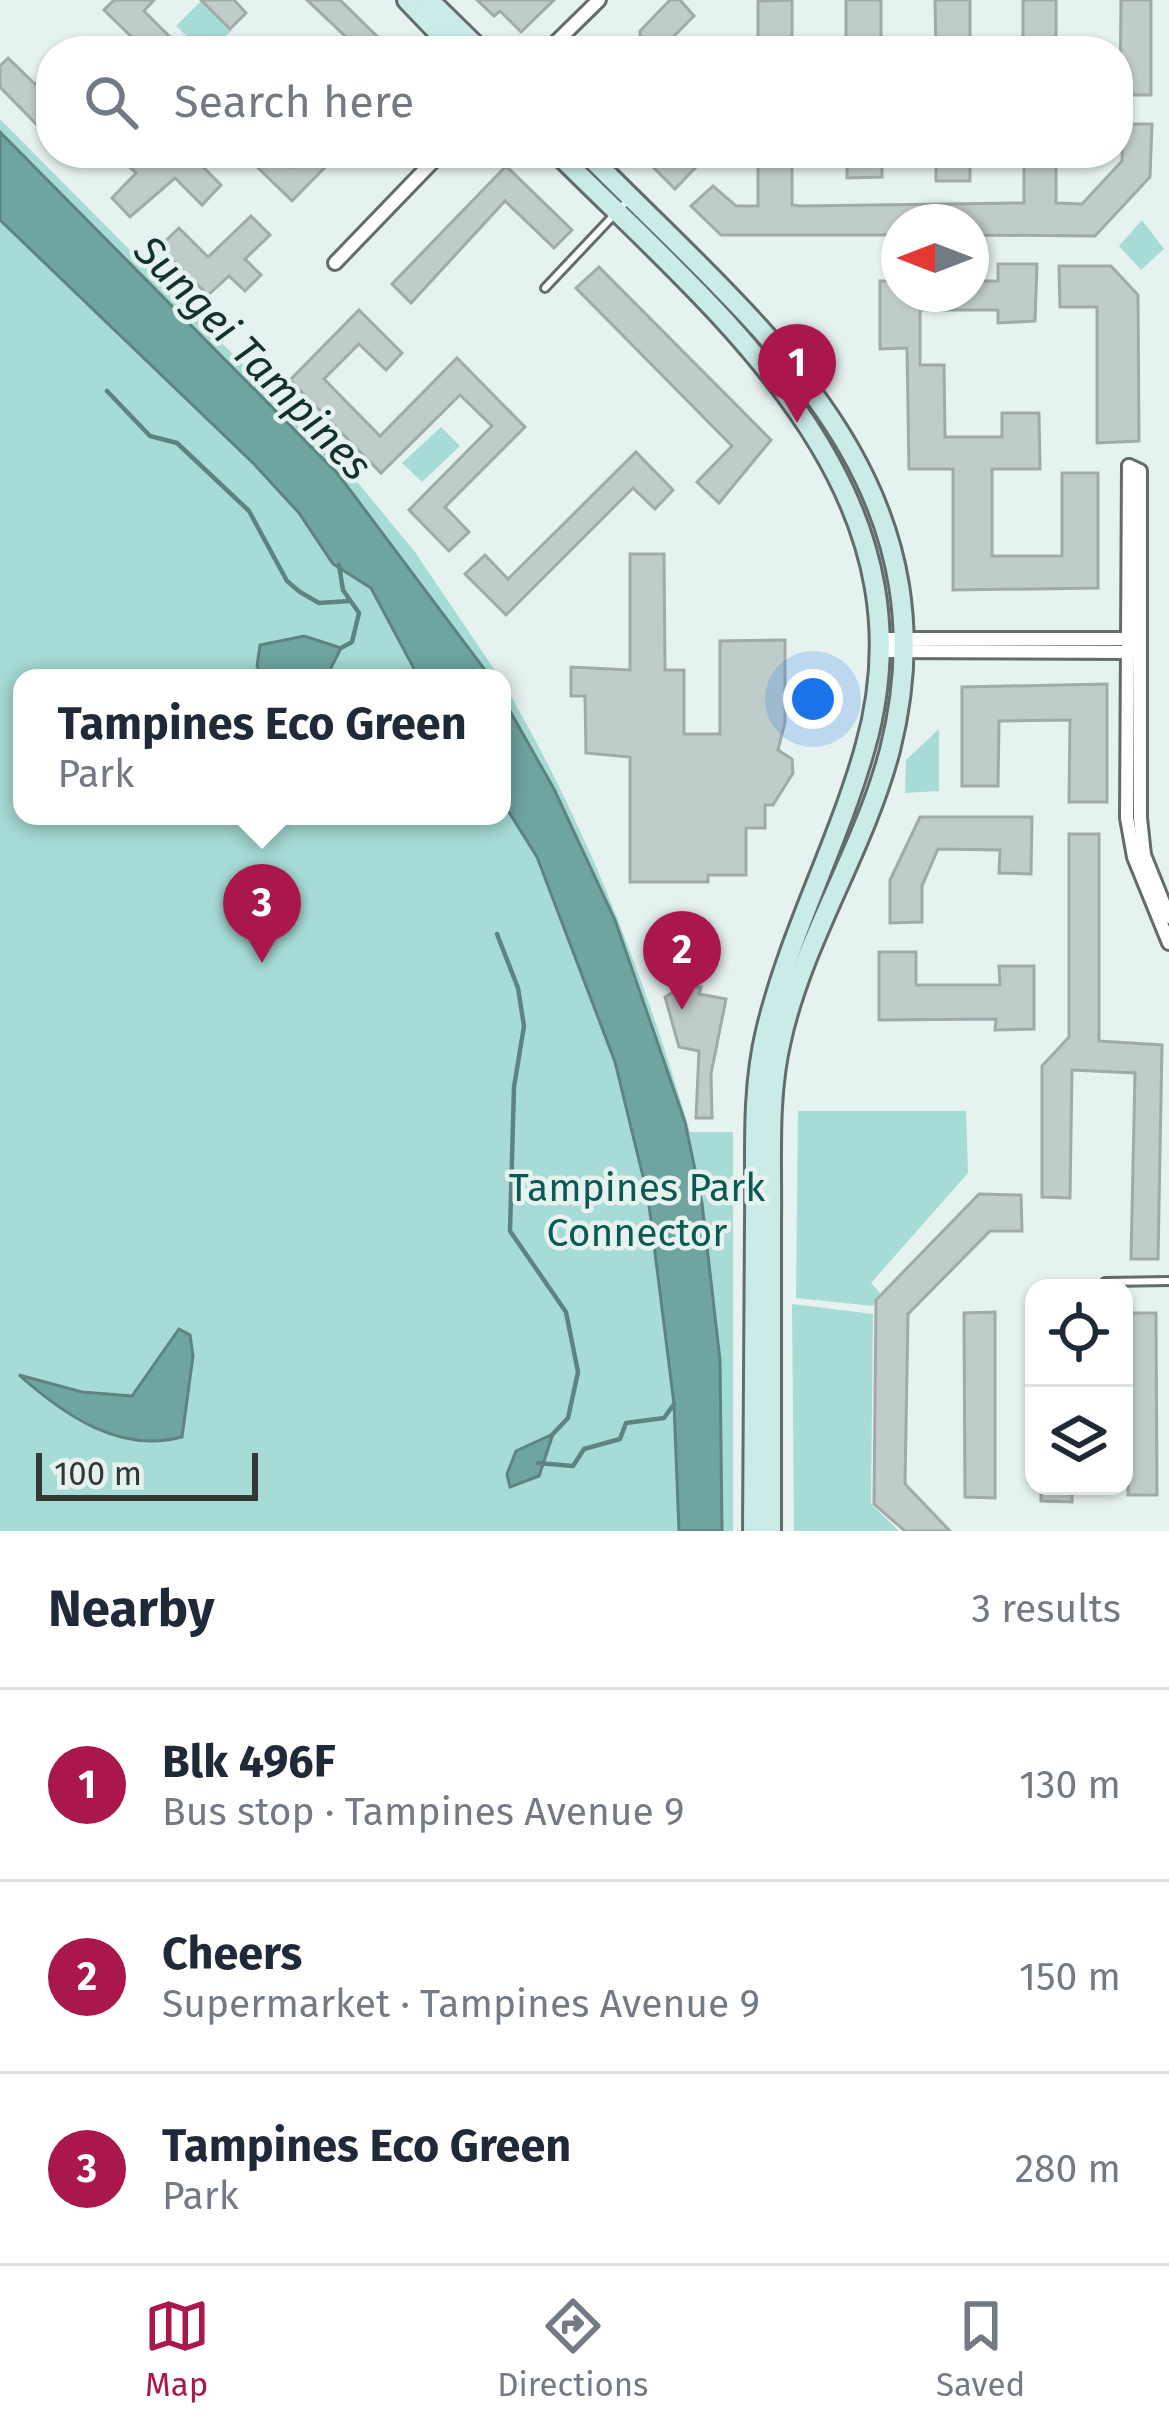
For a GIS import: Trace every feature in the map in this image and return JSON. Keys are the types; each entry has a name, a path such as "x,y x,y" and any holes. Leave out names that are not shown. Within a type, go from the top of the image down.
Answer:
{"main road":[{"path":"407,0 442,36"},
{"path":"429,0 466,36"},
{"path":"572,168 749,350 817,434 858,521 873,574 878,645 865,747 775,999 758,1078 753,1531"},
{"path":"601,168 767,335 856,454 896,572 903,644 889,753 792,1004 774,1079 771,1531"}],"street":[{"path":"562,36 598,0"},
{"path":"334,263 426,168"},
{"path":"1135,646 1140,471 1133,466 1135,646 1140,818 1151,890 1169,943"},
{"path":"878,645 1135,646"},
{"path":"1151,890 1169,917"}],"lane":[{"path":"545,288 630,198"},
{"path":"1133,1282 1169,1281"}],"green space":[{"path":"202,0 232,30 226,36 187,36 176,26"},
{"name":"Tampines Park Connector","path":"0,119 36,155 36,168 49,168 345,467 415,552 494,669 13,669 13,825 511,825 511,697 561,790 610,900 690,1132 733,1132 733,1531 0,1531"},
{"path":"1142,220 1164,249 1141,270 1119,246"},
{"path":"441,427 460,446 422,482 402,463"},
{"path":"939,729 939,791 905,793 906,760"},
{"path":"798,1111 966,1111 968,1173 871,1283 880,1293 873,1306 796,1298"},
{"path":"792,1304 873,1314 871,1504 899,1531 794,1531"}],"shaded area":[{"path":"0,132 338,474 484,669 414,669 371,588 333,564 299,513 254,464 0,220"},
{"path":"304,636 341,648 330,669 258,669 260,645"},
{"path":"511,713 554,789 615,920 685,1122 702,1203 720,1360 722,1531 679,1531 674,1404 648,1197 615,1062 537,857 511,815"},
{"path":"179,1329 190,1335 193,1356 182,1437 159,1441 115,1435 74,1417 19,1375 82,1392 132,1396"},
{"path":"553,1434 539,1476 510,1487 507,1474 516,1451"}],"building":[{"path":"114,0 154,0 144,11 169,36 131,36 104,10"},
{"path":"201,0 234,0 246,13 230,29"},
{"path":"307,0 340,0 377,36 345,36"},
{"path":"477,0 554,0 521,32 500,11 494,16"},
{"path":"670,0 680,0 694,16 674,36 640,36"},
{"path":"792,0 792,36 758,36 758,1"},
{"path":"846,0 881,0 881,36 846,36"},
{"path":"935,0 970,0 970,36 936,36"},
{"path":"1023,0 1056,0 1056,36 1023,36"},
{"path":"1121,0 1151,0 1151,95 1133,95 1133,36 1121,36"},
{"path":"8,58 36,83 36,124 0,87 0,66"},
{"path":"1133,124 1152,124 1150,177 1095,236 989,235 989,204 949,204 1024,203 1024,168 1056,168 1056,203 1082,204 1115,168 1133,168"},
{"path":"131,168 204,168 221,185 202,205 175,178 130,217 112,198 136,173"},
{"path":"258,168 324,168 292,201"},
{"path":"504,168 572,230 554,248 505,201 411,303 392,284"},
{"path":"654,168 695,168 675,189"},
{"path":"758,168 792,168 792,205 881,205 881,235 721,235 691,206 713,186 736,206 758,206"},
{"path":"847,168 882,168 882,177 847,178"},
{"path":"936,168 970,168 970,181 936,181"},
{"path":"251,216 270,235 245,259 261,275 245,291 229,276 208,295 159,247 179,228 208,257"},
{"path":"998,264 1037,264 1035,321 998,323 998,310 989,310 989,281 998,281"},
{"path":"1059,266 1111,266 1138,295 1139,441 1097,443 1097,307 1060,307"},
{"path":"599,267 771,440 719,503 697,482 732,446 576,288"},
{"path":"880,281 881,312 920,312 920,365 944,365 945,437 1002,437 1002,413 1039,413 1040,469 992,469 992,556 1062,556 1062,473 1098,473 1098,588 953,590 953,469 909,469 907,348 880,349"},
{"path":"359,310 402,353 386,370 359,344 324,379 380,436 457,358 525,427 445,507 469,532 449,551 409,510 492,426 460,395 381,473 290,380"},
{"path":"636,452 673,490 655,509 633,488 506,615 465,574 485,555 508,579"},
{"path":"630,554 664,554 665,670 684,670 684,734 720,734 720,641 785,640 785,722 778,750 792,759 793,773 773,805 765,805 765,828 746,828 746,875 708,875 708,882 630,882 630,757 586,753 585,696 571,696 571,667 630,670"},
{"path":"1107,684 1107,802 1069,802 1070,720 999,721 998,786 962,786 962,687"},
{"path":"920,817 1032,817 1031,874 999,873 1000,850 938,849 922,886 922,922 890,923 890,880"},
{"path":"1069,834 1099,834 1099,1041 1162,1045 1158,1259 1131,1259 1135,1073 1072,1070 1070,1198 1042,1197 1042,1066 1069,1037"},
{"path":"879,952 916,952 916,985 1000,985 999,966 1034,966 1034,1029 995,1030 996,1019 879,1020"},
{"path":"682,987 701,987 699,994 726,999 711,1074 712,1118 696,1118 699,1051 679,1047 665,997"},
{"path":"979,1194 1021,1195 1022,1231 990,1231 908,1314 905,1484 950,1531 905,1531 874,1504 876,1300"},
{"path":"995,1312 995,1498 965,1497 964,1313"},
{"path":"1133,1313 1156,1313 1157,1495 1133,1495"},
{"path":"1041,1495 1072,1495 1072,1502 1041,1501"}],"waterway":[{"path":"107,391 150,436 177,443 249,511 287,581 319,603 349,601"},
{"path":"339,565 343,590 359,613 352,642 341,648"},
{"path":"497,934 518,988 524,1026 514,1087 510,1231 566,1312 578,1372 568,1418 551,1436"},
{"path":"538,1463 573,1466 584,1449 620,1439 626,1423 664,1418 674,1404"}],"place":[{"name":"Blk 496F","path":"797,423"},
{"name":"Tampines Eco Green","path":"262,963"},
{"name":"Cheers","path":"682,1010"}],"water label":[{"name":"Sungei Tampines","path":"253,358"}]}
